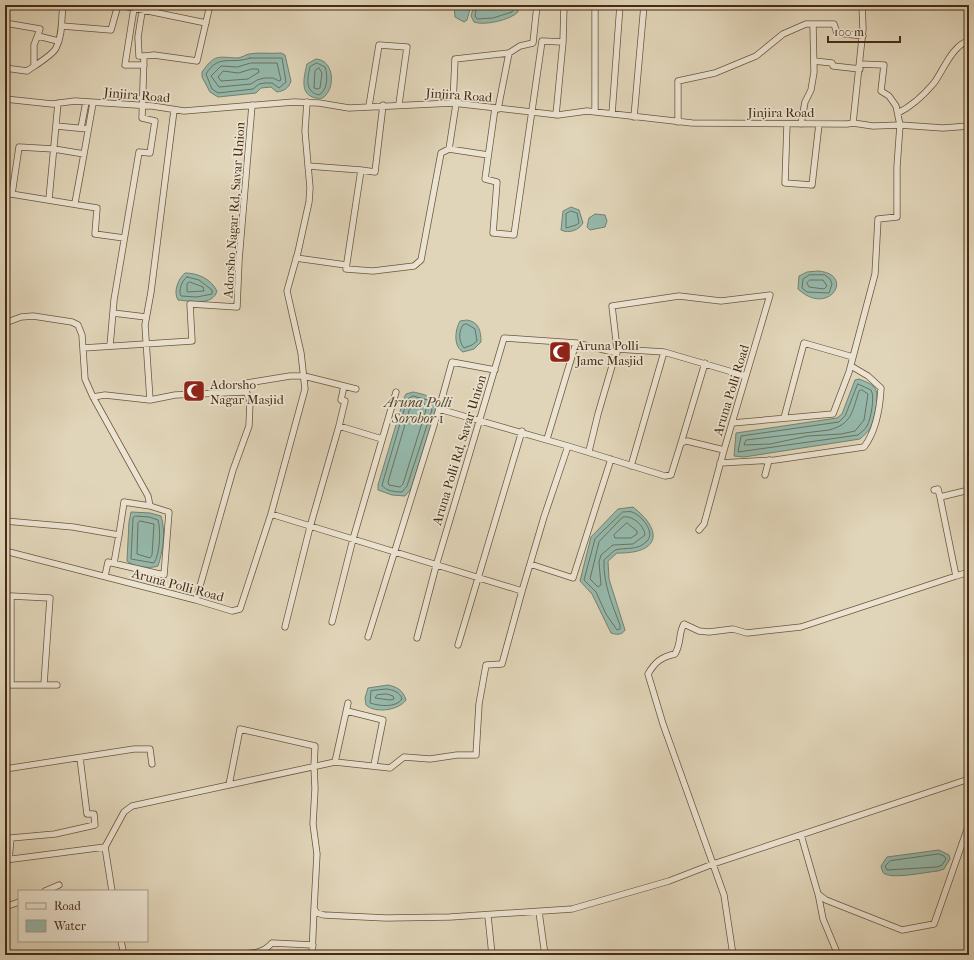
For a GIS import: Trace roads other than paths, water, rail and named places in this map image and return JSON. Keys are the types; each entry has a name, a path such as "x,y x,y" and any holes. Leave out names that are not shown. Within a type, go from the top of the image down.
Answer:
{"street":[{"path":"5,68 27,71 56,49 62,26 61,18 63,5"},
{"path":"62,26 111,30 119,5 142,8 206,23"},
{"path":"142,8 138,37 139,56 154,55 197,61 210,5"},
{"path":"450,149 455,104 455,60 509,53 520,46 533,43 537,5"},
{"path":"556,114 563,42 564,5"},
{"path":"595,5 595,112"},
{"path":"612,114 620,5"},
{"path":"634,117 644,5"},
{"path":"853,123 863,36 862,5"},
{"path":"134,8 125,65 144,65"},
{"path":"5,23 40,29 34,45 34,66"},
{"path":"678,122 678,81 715,73 756,56 783,34 806,24 834,24 837,33 863,36"},
{"path":"801,124 804,102 811,90 814,72 813,24"},
{"path":"38,36 58,41"},
{"path":"509,53 496,109 485,179 497,182 493,233 514,235 542,41 563,42"},
{"path":"898,113 910,107 921,97 934,83 963,42 969,41"},
{"path":"369,106 379,45 407,47 399,104"},
{"path":"110,346 112,313 139,152 150,153 155,121 142,118 144,56"},
{"path":"732,423 833,414 851,366 875,274 878,219 897,217 897,167 900,125 896,106 889,96 881,92 884,65 833,66 832,63 814,61"},
{"name":"Jinjira Road","path":"5,99 58,103 86,102 143,106 184,111 307,102 349,108 399,104 455,104 556,114 586,111 678,122 786,124 853,123 873,126 900,125 942,128 969,126"},
{"path":"82,128 86,102"},
{"path":"307,102 305,131 310,188 309,202 287,291 295,323 305,389 271,514 310,527 394,551 436,566 522,591"},
{"path":"49,199 58,103"},
{"path":"75,203 92,103"},
{"name":"Adorsho Nagar Rd, Savar Union","path":"83,348 192,341 190,304 238,307 240,246 252,105"},
{"path":"308,166 375,172 383,105"},
{"path":"150,400 146,317 151,292 174,110"},
{"path":"786,124 785,183 812,185 819,124"},
{"path":"56,126 88,129"},
{"path":"12,194 19,148 54,149 84,154"},
{"path":"362,170 346,269 373,271 414,266 421,260 441,153 450,149 488,155"},
{"path":"5,193 75,203 97,208 95,234 124,238"},
{"path":"296,258 346,265"},
{"name":"Aruna Polli Road","path":"617,351 612,306 680,296 721,301 770,295 724,450 687,441 681,444"},
{"path":"112,313 146,317"},
{"path":"5,323 21,317 33,316 72,322 78,325 83,348 82,355 85,379 93,397 148,496 150,506"},
{"name":"Aruna Polli Rd, Savar Union","path":"417,638 436,566 504,338 576,343"},
{"path":"547,439 576,343 617,351 664,352 746,376"},
{"path":"784,418 804,343 853,357"},
{"path":"589,451 598,414 617,351"},
{"path":"631,466 664,352"},
{"path":"368,637 439,409 452,362 495,370"},
{"path":"439,409 522,431 665,476 671,475 705,363"},
{"path":"720,462 769,460 864,448 871,438 880,403 881,388 868,376 851,366"},
{"path":"196,600 233,470 249,426 250,401 246,391 247,383 290,376 304,376 356,389"},
{"path":"285,627 310,527 346,401 341,400 344,386"},
{"path":"93,397 105,395 150,400 175,395 246,391"},
{"path":"332,622 353,539 396,392"},
{"path":"339,426 382,439"},
{"path":"458,645 522,431"},
{"path":"112,890 105,848 124,812 132,806 335,762 390,768 404,757 430,759 457,755 476,755 479,704 486,665 502,664 530,564 568,446"},
{"path":"699,530 704,524 724,450"},
{"path":"530,564 573,578 611,459"},
{"path":"765,475 769,460"},
{"path":"934,490 938,489 956,576"},
{"path":"940,497 969,490"},
{"path":"105,576 108,562 164,575 169,512 150,506 124,502 114,563"},
{"name":"Aruna Polli Road","path":"5,551 196,600 232,611 240,609 271,514"},
{"path":"5,522 73,527 119,535"},
{"path":"733,955 724,895 663,724 648,674 656,662 662,657 675,654 680,644 681,628 684,624 699,631 733,629 747,633 801,627 969,573"},
{"path":"11,684 11,596 50,598 44,684"},
{"path":"5,685 56,685"},
{"path":"335,762 348,703"},
{"path":"347,711 383,720 374,766"},
{"path":"229,785 240,729 315,746 314,824 317,854 312,955"},
{"path":"5,769 150,749 152,764"},
{"path":"80,758 87,814 94,814 95,825 55,834 11,838 7,860 105,848"},
{"path":"314,909 317,914 324,915 386,918 488,916 572,909 669,882 713,864 969,779"},
{"path":"818,893 826,900 902,930 934,924 969,824"},
{"path":"801,835 818,893 823,919 838,955"},
{"path":"48,890 60,885"},
{"path":"5,907 18,902"},
{"path":"538,912 544,955"},
{"path":"488,916 492,955"},
{"path":"121,942 124,955"},
{"path":"218,955 253,954 266,951 272,943 312,945"}],"water":[{"path":"454,5 471,5 467,20 464,22 455,17"},
{"path":"474,5 518,5 518,12 503,20 490,23 478,23 474,22 471,16"},
{"path":"253,53 281,53 285,55 291,81 288,87 282,91 277,92 271,87 261,88 256,93 218,97 210,92 202,77 202,72 206,66 217,58 238,58"},
{"path":"316,59 322,60 326,64 331,74 331,86 323,98 311,96 307,93 304,85 307,64"},
{"path":"571,207 579,210 583,223 574,231 567,232 561,230 563,211"},
{"path":"595,214 605,215 607,221 605,227 590,230 587,227 589,218"},
{"path":"818,271 829,274 835,279 837,286 834,292 828,297 820,299 809,297 798,289 799,276 807,272"},
{"path":"185,273 195,274 208,280 217,291 215,296 201,302 178,300 176,293 177,286"},
{"path":"467,320 477,325 481,342 474,349 463,352 456,342 456,333 460,321"},
{"path":"859,379 874,387 877,395 875,415 871,426 860,439 744,457 734,456 736,433 837,418 842,414 855,380"},
{"name":"Aruna Polli Sorobor 1","path":"413,392 429,397 435,405 436,410 411,489 405,496 392,495 378,490 378,485 404,398 406,394"},
{"path":"633,507 650,525 653,533 652,540 648,546 641,550 617,553 608,561 609,579 625,630 621,634 615,634 611,633 592,594 580,581 591,537 618,509"},
{"path":"131,512 150,513 161,516 163,522 163,541 158,566 142,567 127,561"},
{"path":"388,685 401,691 406,700 398,706 387,710 370,708 366,705 365,698 368,688"},
{"path":"939,850 949,855 950,859 944,869 896,876 885,874 882,871 881,866 887,857"},
{"path":"332,952 384,955 323,955"},
{"path":"429,953 439,955 384,955"}],"place":[{"name":"Aruna Polli Jame Masjid","path":"560,352"},
{"name":"Adorsho Nagar Masjid","path":"194,391"}]}
